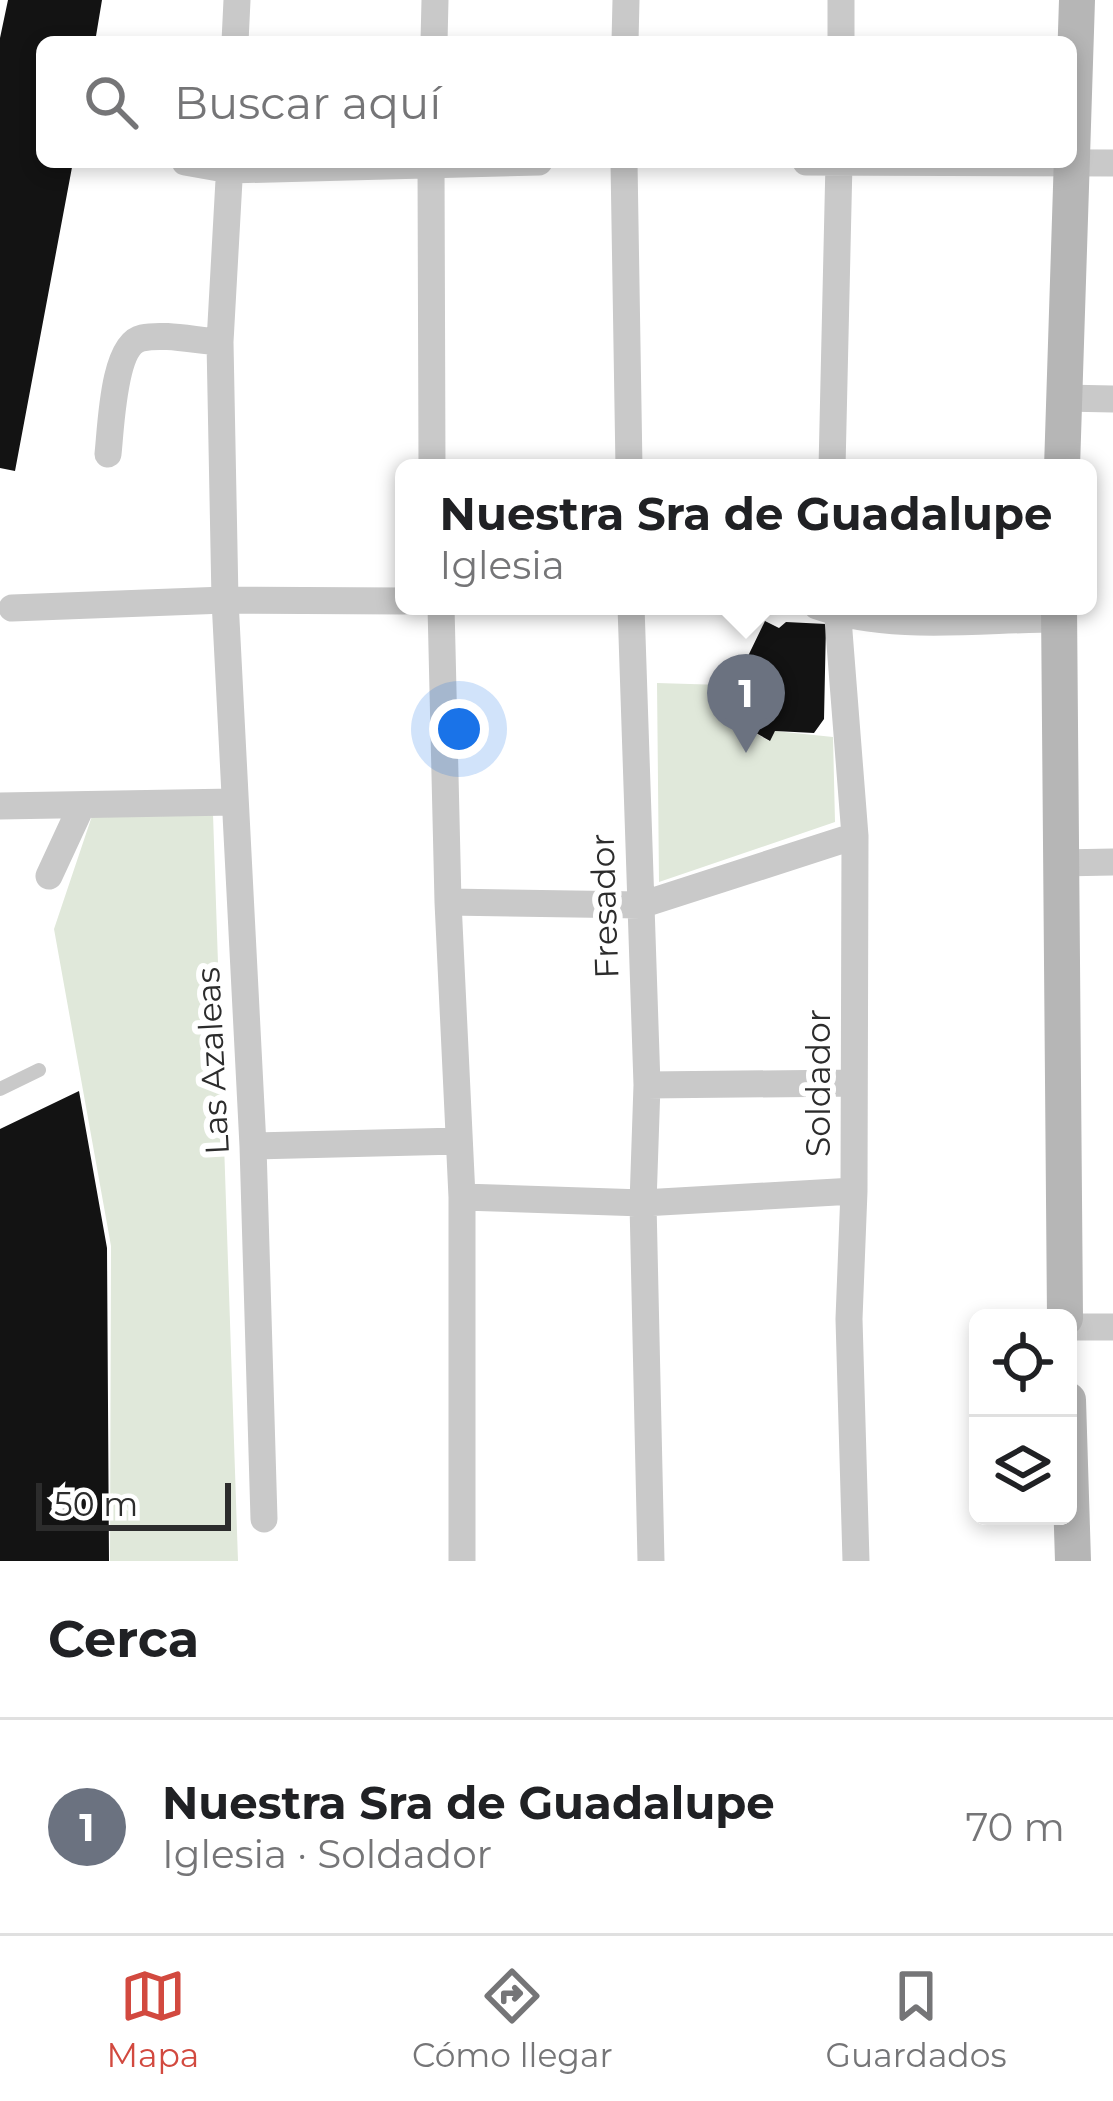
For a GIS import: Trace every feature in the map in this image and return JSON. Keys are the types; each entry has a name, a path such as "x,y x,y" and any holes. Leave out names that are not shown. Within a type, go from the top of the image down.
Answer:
{"street":[{"path":"235,36 237,0"},
{"path":"434,36 435,0"},
{"path":"625,36 626,0"},
{"path":"841,36 842,0"},
{"path":"1077,36 1078,0"},
{"path":"1077,164 1113,163"},
{"name":"Las Azaleas","path":"230,168 220,343 225,600 253,1146 264,1520"},
{"path":"431,168 432,459"},
{"path":"623,168 628,459"},
{"path":"832,459 839,168"},
{"path":"1062,459 1073,168"},
{"path":"108,454 120,360 129,344 143,338 220,343"},
{"path":"1063,398 1113,399"},
{"path":"13,608 225,600 395,601"},
{"path":"441,615 462,1197 462,1561"},
{"name":"Fresador","path":"631,615 646,1085 643,1203 650,1561"},
{"name":"Soldador","path":"831,615 855,836 850,1319 856,1561"},
{"path":"857,615 880,621 999,615"},
{"path":"1059,615 1066,1309"},
{"path":"0,806 234,802"},
{"path":"49,876 81,807"},
{"path":"448,902 641,905 855,836"},
{"path":"1060,862 1113,862"},
{"path":"646,1085 854,1083"},
{"path":"253,1146 459,1141"},
{"path":"462,1197 643,1203 854,1191"},
{"path":"1077,1327 1113,1327"},
{"path":"1069,1417 1073,1561"}],"lane":[{"path":"0,1089 39,1070"}],"shaded area":[{"path":"657,683 723,685 714,710 769,741 775,731 833,737 835,822 659,882"},
{"path":"93,813 213,814 238,1561 110,1561 111,1246 54,929"}],"building":[{"path":"8,0 102,0 96,36 36,36 36,168 72,168 15,471 0,468 0,38"},
{"path":"765,621 779,628 786,622 826,624 824,719 814,733 775,731 770,741 714,709 726,677 735,683"},
{"path":"79,1091 107,1248 109,1561 0,1561 0,1129"}],"place":[{"name":"Nuestra Sra de Guadalupe","path":"746,753"}]}
